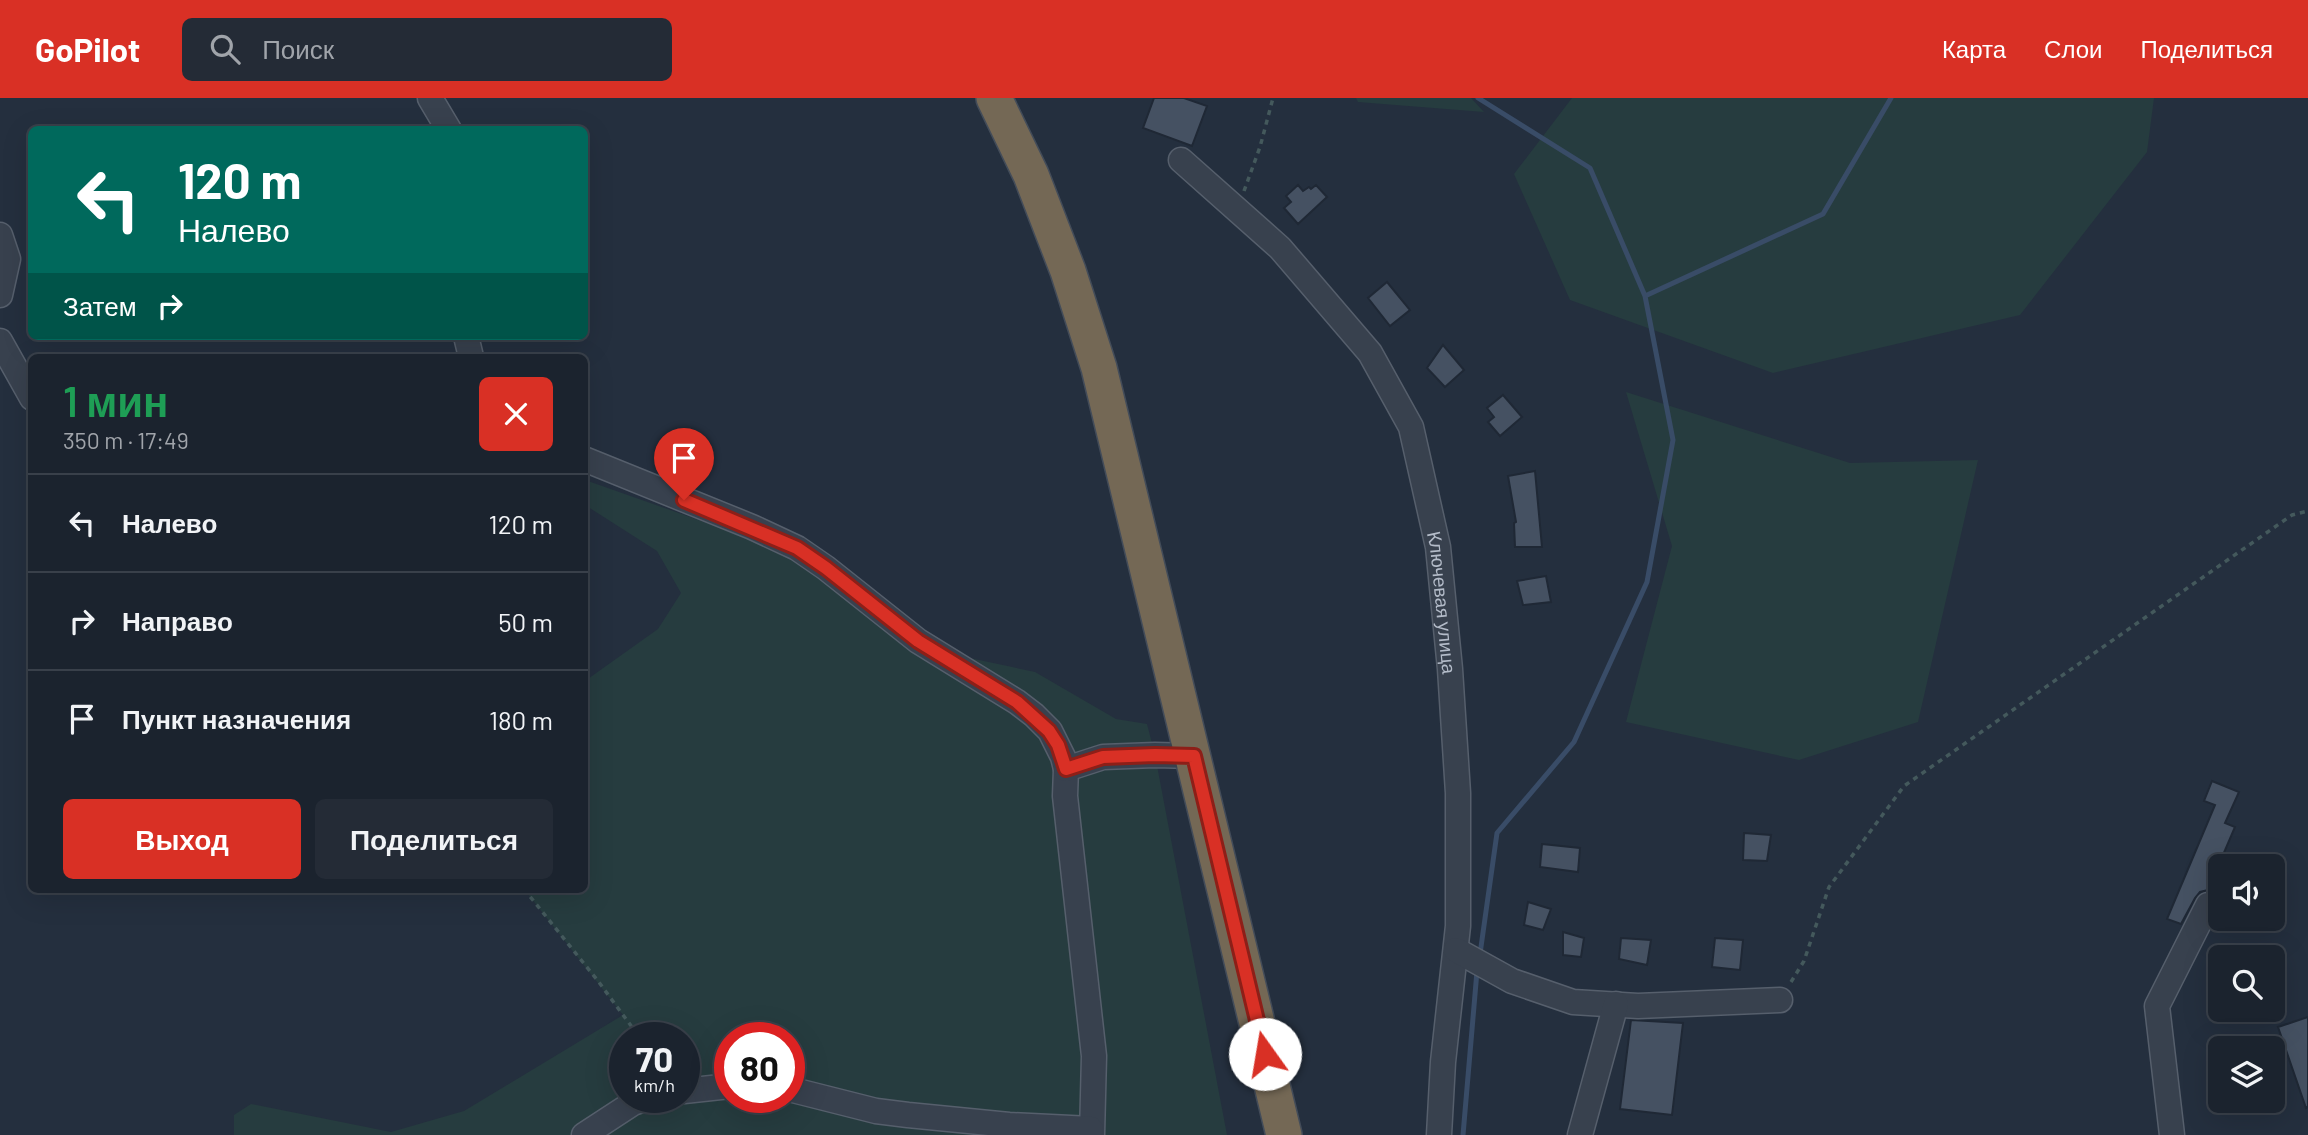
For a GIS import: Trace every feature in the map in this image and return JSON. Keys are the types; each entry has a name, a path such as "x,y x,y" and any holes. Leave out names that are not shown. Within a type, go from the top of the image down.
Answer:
{"highway":[{"path":"995,98 1031,175 1068,271 1099,368 1284,1135"}],"street":[{"path":"430,98 447,126"},
{"name":"Ключевая улица","path":"1181,160 1280,248 1370,353 1411,427 1437,547 1450,669 1458,793 1458,926 1443,1062 1439,1135"},
{"path":"0,235 8,259 0,295"},
{"path":"0,341 28,391"},
{"path":"588,461 797,548 918,641 1017,702 1034,715 1058,745 1066,769 1065,796 1094,1056 1091,1132 876,1111 805,1093"},
{"path":"1066,769 1103,757 1194,756"},
{"path":"2172,1135 2157,1006 2208,905"},
{"path":"1456,950 1512,981 1573,1002 1616,1004 1780,1000"},
{"path":"1580,1135 1616,1004"},
{"path":"584,1135 618,1113"}],"path":[{"path":"1237,210 1260,147 1273,98"},
{"path":"1780,1000 1804,961 1829,887 1904,786 2281,523 2308,510"},
{"path":"527,893 628,1022"}],"green space":[{"path":"1356,98 1471,98 1484,112 1358,102"},
{"path":"1572,98 2154,98 2147,152 2020,315 1773,373 1570,300 1514,174"},
{"path":"1626,392 1850,463 1978,460 1918,722 1799,760 1626,722 1672,546"},
{"path":"588,481 761,542 965,657 1035,672 1116,719 1147,724 1227,1135 234,1135 234,1115 251,1104 391,1132 464,1111 609,1023 609,1113 700,1113 700,1022 611,1022 623,1015 527,893 588,893 588,679 658,629 681,593 657,551 588,507"}],"building":[{"path":"1154,98 1184,98 1207,106 1192,146 1143,128"},
{"path":"1298,185 1303,191 1316,185 1327,197 1298,224 1284,208 1291,202 1286,196"},
{"path":"1387,282 1410,310 1390,326 1368,298"},
{"path":"1443,345 1464,370 1445,387 1427,368"},
{"path":"1503,395 1522,417 1500,436 1488,422 1494,417 1487,408"},
{"path":"1535,471 1542,547 1515,547 1516,522 1508,476"},
{"path":"1546,576 1551,602 1523,605 1517,581"},
{"path":"2212,781 2239,792 2225,823 2235,827 2223,854 2208,854 2208,890 2200,892 2195,898 2181,924 2167,919 2215,805 2204,801"},
{"path":"1744,833 1771,835 1767,861 1743,860"},
{"path":"1542,844 1580,848 1578,872 1540,867"},
{"path":"1528,902 1551,909 1543,930 1524,925"},
{"path":"1563,932 1584,938 1581,957 1563,955"},
{"path":"1621,938 1651,940 1647,965 1619,959"},
{"path":"1715,938 1743,940 1740,970 1712,967"},
{"path":"2308,1017 2306,1108 2285,1047 2285,1036 2281,1036 2278,1027"},
{"path":"1631,1020 1683,1023 1672,1115 1620,1109"}],"waterway":[{"path":"1478,98 1590,168 1645,296 1673,440 1647,582 1574,742 1497,833 1480,954"},
{"path":"1645,296 1823,214 1891,98"},
{"path":"1463,1135 1477,971"}],"route":[{"path":"684,500 797,548 918,641 1017,702 1049,731 1058,745 1066,769 1103,757 1194,756 1265,1054"}]}
